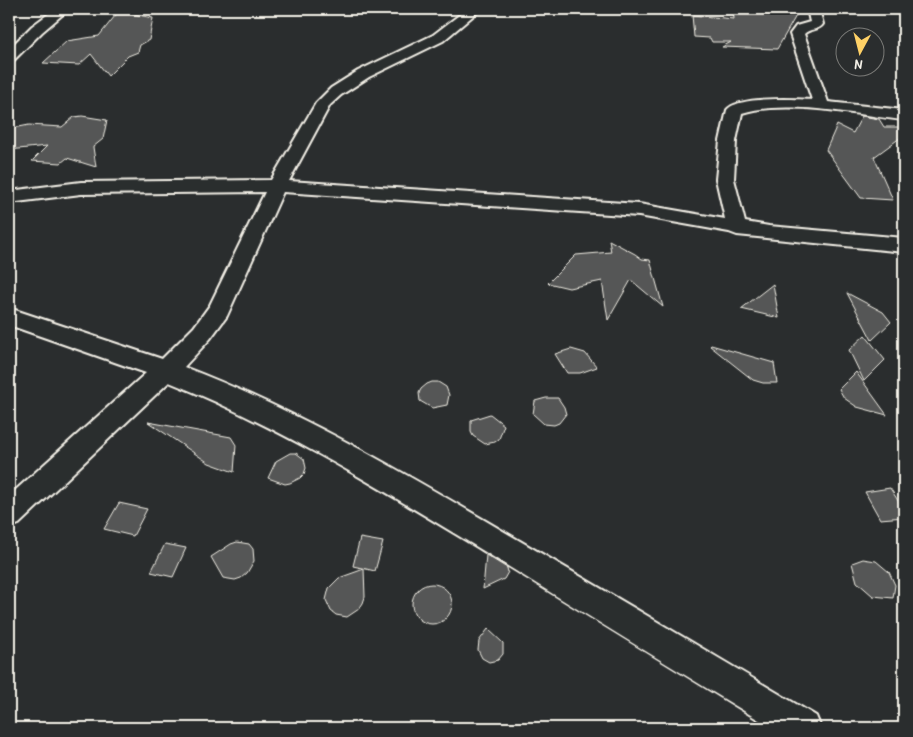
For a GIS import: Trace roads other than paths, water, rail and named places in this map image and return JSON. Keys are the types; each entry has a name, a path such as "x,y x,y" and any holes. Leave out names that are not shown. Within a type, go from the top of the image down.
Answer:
{"street":[{"path":"9,57 37,29 63,9"},
{"path":"9,514 166,370 202,333 218,310 277,186 324,103 334,92 360,75 438,38 475,9"},
{"path":"813,9 817,24 801,29 797,34 822,106"},
{"path":"737,229 725,179 728,141 735,110 758,103 822,106 904,115"},
{"path":"9,197 81,188 277,186 639,210 684,217 737,229 904,245"},
{"path":"9,316 166,370 227,394 284,422 420,497 804,728"}]}
